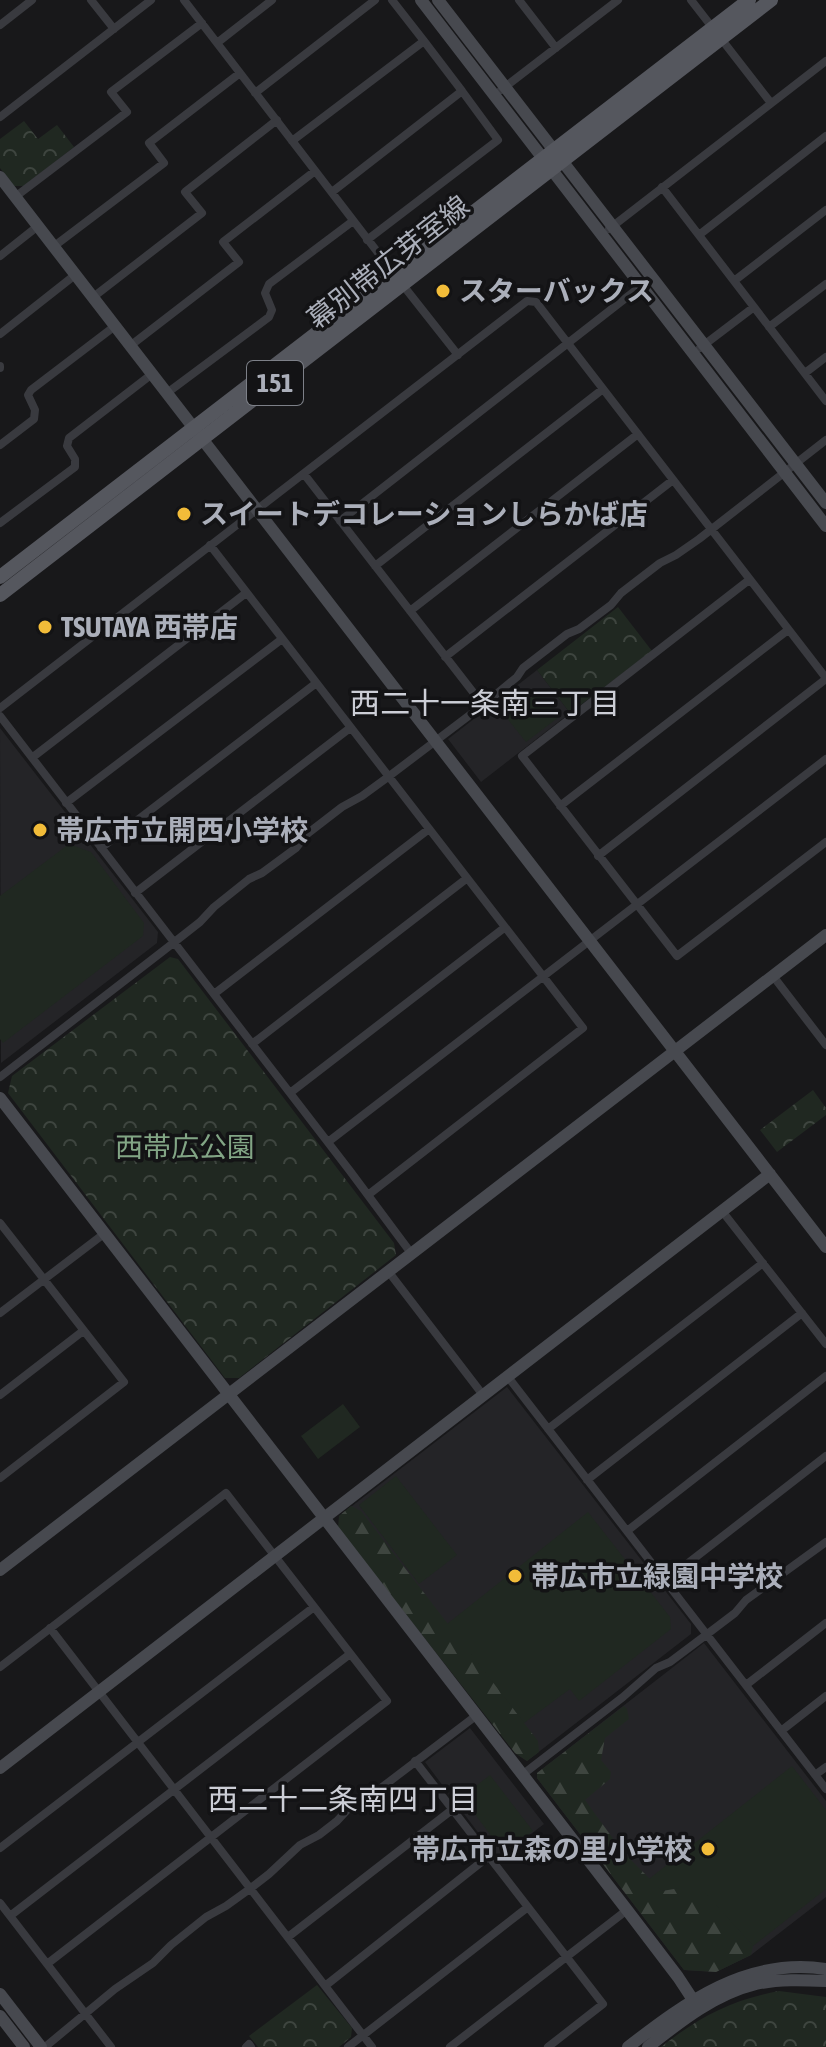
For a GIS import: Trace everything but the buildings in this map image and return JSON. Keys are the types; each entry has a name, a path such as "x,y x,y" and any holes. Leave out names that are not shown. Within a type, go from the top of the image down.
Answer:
{"main road":[{"name":"幕別帯広芽室線","path":"716,34 749,0"},
{"name":"幕別帯広芽室線","path":"0,595 198,434 397,279 716,34 771,0"},
{"name":"幕別帯広芽室線","path":"0,577 198,434"}],"street":[{"path":"0,25 32,0"},
{"path":"91,0 114,29"},
{"path":"0,117 151,0"},
{"path":"184,0 458,355"},
{"path":"217,43 272,0"},
{"path":"255,93 375,0"},
{"path":"367,240 498,140 392,0"},
{"path":"421,0 499,92 552,161 601,235 647,282"},
{"path":"438,0 499,92"},
{"path":"519,0 556,48"},
{"path":"499,92 618,0"},
{"path":"691,0 771,103"},
{"path":"15,197 127,112 111,92 202,23"},
{"path":"292,141 424,41"},
{"path":"601,235 826,61"},
{"path":"53,247 164,163 149,143 240,73"},
{"path":"332,192 462,91"},
{"path":"92,298 202,213 185,192 277,120"},
{"path":"699,235 826,136"},
{"path":"552,161 612,226 647,282 826,503"},
{"path":"130,346 239,262 223,242 315,171"},
{"path":"0,177 675,1052 824,1240"},
{"path":"662,187 826,401"},
{"path":"734,281 826,210"},
{"path":"167,393 269,317 272,310 265,293 269,284 353,221"},
{"path":"0,256 38,226"},
{"path":"0,334 75,275"},
{"path":"340,521 647,282"},
{"path":"769,327 826,284"},
{"path":"0,708 527,301 536,302 826,679 598,856"},
{"path":"699,349 754,307"},
{"path":"0,445 34,419 35,410 28,395 31,390 115,326"},
{"path":"699,349 784,472 826,526"},
{"path":"805,373 826,357"},
{"path":"0,523 75,467 75,459 67,446 69,438 152,374"},
{"path":"375,566 603,389"},
{"path":"410,611 638,434"},
{"path":"0,1077 174,943 249,879 296,848 318,825 436,741 567,634 579,629 660,563 712,529 826,440"},
{"path":"304,474 483,705"},
{"path":"445,657 673,480"},
{"path":"210,545 583,1028 368,1195"},
{"path":"749,580 522,756 677,956 826,842"},
{"path":"33,757 246,593"},
{"path":"560,806 788,630"},
{"path":"66,803 282,639"},
{"path":"101,848 315,684"},
{"path":"0,716 411,1253"},
{"path":"135,893 350,728"},
{"path":"328,1142 826,759"},
{"path":"214,994 429,829"},
{"path":"252,1044 466,879"},
{"path":"290,1093 504,928"},
{"path":"1,1568 826,935"},
{"path":"773,976 826,1045"},
{"path":"0,1098 627,1910 696,2004"},
{"path":"0,1768 770,1174"},
{"path":"722,1211 826,1344"},
{"path":"0,1223 124,1382 0,1478"},
{"path":"0,1313 105,1233"},
{"path":"548,1429 763,1263"},
{"path":"388,1271 483,1395"},
{"path":"587,1480 802,1313"},
{"path":"0,1395 83,1331"},
{"path":"627,1531 826,1376"},
{"path":"508,1377 826,1789"},
{"path":"665,1581 826,1456"},
{"path":"0,1667 226,1493 387,1701 47,1964"},
{"path":"522,1775 656,1668 670,1662 735,1613 746,1600 826,1542"},
{"path":"0,1848 314,1607"},
{"path":"746,1685 826,1623"},
{"path":"50,1628 372,2047"},
{"path":"10,1916 350,1654"},
{"path":"781,1731 826,1696"},
{"path":"0,1994 43,2047 153,1963 206,1917 251,1888 300,1845 319,1835 349,1808 373,1794 477,1715"},
{"path":"415,1761 603,2004 548,2047"},
{"path":"815,1775 826,1767"},
{"path":"288,1937 453,1809"},
{"path":"325,1986 489,1856"},
{"path":"0,1903 111,2047"},
{"path":"348,2047 528,1907"},
{"path":"450,2047 627,1910"},
{"path":"648,2047 717,1987 746,1975 780,1969 826,1969"},
{"path":"628,2047 696,2004 733,1991 759,1983 826,1981"},
{"path":"0,2016 24,2047"}],"shaded area":[{"path":"537,670 570,713 481,782 448,739"},
{"name":"帯広市立開西小学校","path":"0,728 158,932 157,943 1,1063"},
{"name":"帯広市立緑園中学校","path":"507,1387 691,1624 691,1634 527,1761 515,1753 339,1516"},
{"name":"帯広市立森の里小学校","path":"704,1643 826,1801 826,1897 751,1955 716,1972 684,1970 537,1778 537,1773"},
{"path":"470,1728 544,1824 498,1859 425,1762"}],"green space":[{"path":"24,121 38,139 57,125 74,147 24,186 14,186 0,168 0,139"},
{"path":"618,607 652,651 570,713 537,670"},
{"path":"540,691 559,717 526,742 506,717"},
{"name":"帯広市立開西小学校","path":"69,844 91,852 144,923 143,936 3,1043 0,1039 0,896"},
{"name":"西帯広公園","path":"170,957 178,959 394,1243 396,1255 239,1378 225,1378 8,1093 12,1076"},
{"path":"813,1090 826,1108 826,1115 777,1152 760,1130"},
{"path":"343,1404 360,1427 318,1459 301,1436"},
{"path":"396,1476 457,1555 419,1584 359,1505"},
{"path":"351,1506 361,1511 538,1741 539,1752 527,1761 515,1753 338,1528 339,1516"},
{"path":"588,1512 670,1617 671,1629 579,1701 570,1689 524,1723 447,1624"},
{"path":"624,1706 629,1719 605,1738 601,1760 611,1772 610,1779 585,1800 622,1851 662,1891 698,1885 753,1946 751,1955 716,1972 684,1970 537,1778 537,1773"},
{"path":"792,1766 826,1810 826,1889 753,1946 698,1886 662,1891 649,1879"},
{"path":"490,1775 533,1831 504,1853 471,1809 476,1805 467,1793"},
{"path":"317,1985 352,2028 351,2037 339,2047 258,2047 249,2036"},
{"path":"779,1991 826,1997 826,2047 661,2047 716,2011"}],"place":[{"name":"スターバックス","path":"443,291"},
{"name":"スイートデコレーションしらかば店","path":"184,514"},
{"name":"TSUTAYA 西帯店","path":"45,627"},
{"name":"帯広市立開西小学校","path":"40,830"},
{"name":"帯広市立緑園中学校","path":"515,1576"},
{"name":"帯広市立森の里小学校","path":"708,1849"}],"district":[{"name":"西二十一条南三丁目","path":"485,704"},
{"name":"西二十二条南四丁目","path":"343,1800"}]}
